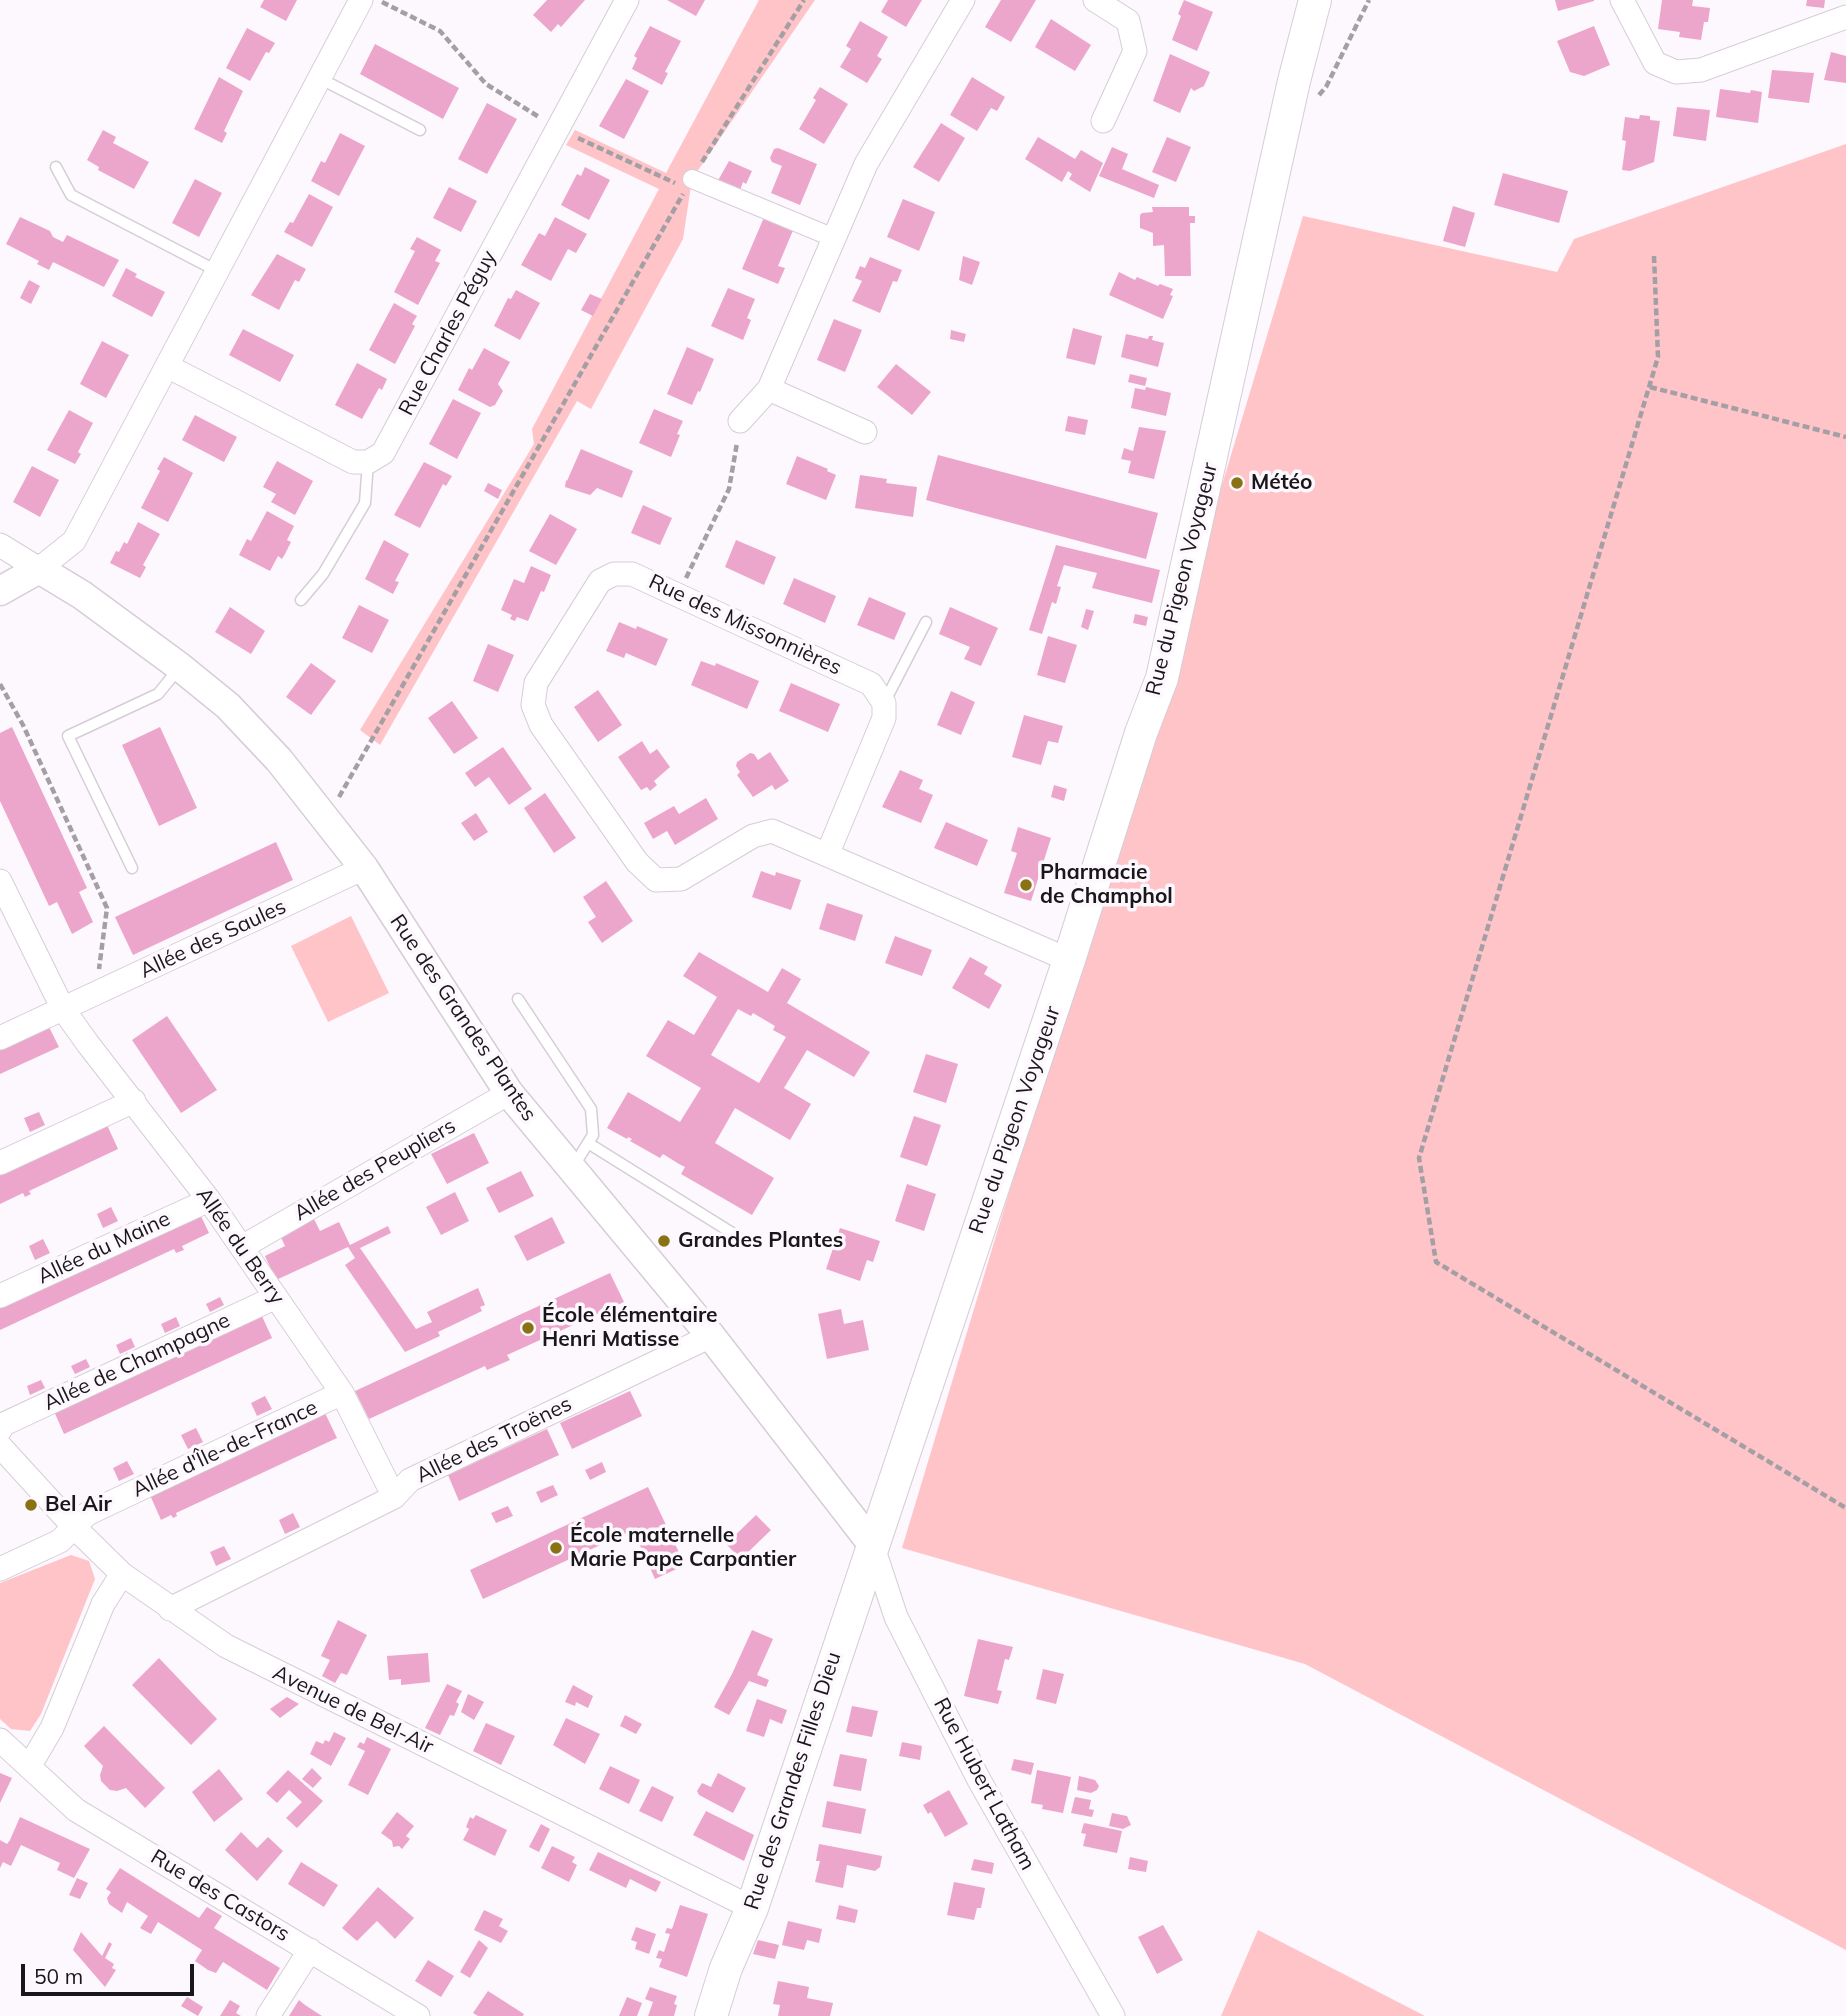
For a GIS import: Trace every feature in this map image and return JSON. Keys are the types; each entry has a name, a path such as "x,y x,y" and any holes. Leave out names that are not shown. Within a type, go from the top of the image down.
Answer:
{"main road":[{"name":"Rue du Pigeon Voyageur","path":"872,1545 1069,960 1141,733 1162,678 1294,81 1315,0"},
{"name":"Rue des Grandes Filles Dieu","path":"711,2016 726,1968 752,1908 872,1545"}],"street":[{"path":"0,592 38,569 74,541 361,0"},
{"name":"Rue Charles Péguy","path":"368,462 383,453 627,0"},
{"path":"740,421 769,389 866,164 963,0"},
{"path":"1095,0 1128,21 1135,51 1103,121"},
{"path":"1622,0 1656,63 1676,72 1701,70 1846,17"},
{"path":"692,179 834,238"},
{"path":"167,366 353,462 368,462"},
{"path":"769,389 865,432"},
{"path":"0,545 38,569"},
{"name":"Rue des Grandes Plantes","path":"38,569 82,595 180,667 228,706 279,760 363,868 509,1093 711,1336 872,1545"},
{"name":"Rue des Missonnières","path":"884,703 871,684 632,573 614,574 600,582 536,683 533,705 541,726 637,862 656,880 681,879 753,836 772,831 1069,960"},
{"path":"827,855 884,718 884,703"},
{"name":"Allée des Saules","path":"0,1038 363,868"},
{"name":"Allée du Berry","path":"0,881 64,1009 209,1200 342,1393 394,1497"},
{"name":"Allée des Peupliers","path":"242,1247 509,1093"},
{"path":"0,1163 134,1101"},
{"name":"Allée du Maine","path":"0,1296 209,1200"},
{"name":"Allée de Champagne","path":"0,1430 4,1424 276,1297"},
{"name":"Allée des Troënes","path":"170,1609 394,1497 410,1479 711,1336"},
{"name":"Allée d'Île-de-France","path":"74,1527 87,1514 342,1393"},
{"name":"Avenue de Bel-Air","path":"0,1446 74,1527 122,1574 226,1646 752,1908"},
{"path":"0,1569 60,1541 74,1527"},
{"name":"Rue Hubert Latham","path":"872,1545 896,1618 979,1780 1113,2016"},
{"path":"29,1767 52,1728 103,1604 122,1574"},
{"name":"Rue des Castors","path":"0,1740 76,1810 418,2016"},
{"path":"268,2016 310,1950"}],"lane":[{"path":"319,78 420,130"},
{"path":"56,167 71,195 217,271"},
{"path":"302,600 323,574 365,503 368,462"},
{"path":"884,703 926,622"},
{"path":"132,868 68,736 158,694 180,667"},
{"path":"518,999 592,1109 593,1135 572,1169"},
{"path":"588,1143 737,1236"}],"path":[{"path":"325,821 687,188 559,129 485,84 440,31 378,0"},
{"path":"692,179 804,0"},
{"path":"1311,105 1326,87 1369,0"},
{"path":"1654,256 1658,357 1419,1158 1436,1262 1846,1508"},
{"path":"1650,387 1846,437"},
{"path":"678,594 729,489 740,421"},
{"path":"0,684 23,725 107,908 95,994"}],"shaded area":[{"path":"759,0 815,0 692,179 683,239 591,409 577,401 380,745 360,730 534,444 532,429 659,189 566,145 575,130 666,173"},
{"path":"1846,144 1846,1950 1305,1664 902,1548 1303,216 1557,272 1574,239"},
{"path":"351,916 389,993 328,1022 291,946"},
{"path":"71,1555 89,1561 95,1579 41,1714 30,1731 11,1729 0,1719 0,1583"},
{"path":"1258,1930 1425,2016 1221,2016"}],"building":[{"path":"264,0 297,0 286,21 260,7"},
{"path":"547,0 585,0 561,27 558,24 551,32 533,15"},
{"path":"667,0 705,0 696,16"},
{"path":"888,0 922,0 906,27 881,12"},
{"path":"1001,0 1036,0 1011,42 985,27"},
{"path":"1184,0 1213,12 1197,51 1172,40"},
{"path":"1555,0 1594,0 1594,1 1558,11"},
{"path":"1662,0 1693,0 1692,6 1710,8 1701,40 1679,37 1680,32 1658,29"},
{"path":"1807,0 1825,0 1824,8 1806,6"},
{"path":"1051,19 1091,45 1075,71 1035,47"},
{"path":"860,21 888,37 877,56 882,59 867,83 840,67 851,49 846,46"},
{"path":"650,26 681,41 665,72 668,73 662,85 632,69 637,58 634,56"},
{"path":"1594,26 1610,65 1584,76 1570,72 1557,41"},
{"path":"247,28 275,43 269,53 266,52 250,81 226,68"},
{"path":"375,44 459,88 443,119 360,74"},
{"path":"1831,52 1846,56 1846,83 1824,80"},
{"path":"1170,54 1210,72 1204,86 1194,91 1191,88 1180,113 1153,101"},
{"path":"1772,70 1814,73 1809,103 1768,98"},
{"path":"219,77 243,91 224,131 227,133 222,143 194,129"},
{"path":"972,77 1005,97 997,111 991,108 977,131 950,115"},
{"path":"626,79 649,91 624,139 599,126"},
{"path":"820,87 848,104 824,144 799,129 816,100 813,98"},
{"path":"1720,89 1762,92 1758,123 1716,117"},
{"path":"487,103 517,119 487,174 458,159"},
{"path":"1677,107 1710,110 1706,141 1673,136"},
{"path":"1640,115 1660,121 1654,162 1630,171 1622,170 1626,141 1622,140 1625,117 1639,119"},
{"path":"941,123 965,138 939,182 913,167"},
{"path":"103,130 116,137 113,143 149,162 134,189 98,170 99,167 87,160"},
{"path":"340,133 365,146 339,196 311,181 321,161 325,163"},
{"path":"1038,137 1075,159 1081,150 1103,163 1090,192 1069,179 1072,174 1068,171 1062,182 1025,159"},
{"path":"1167,137 1191,147 1176,182 1152,172"},
{"path":"1112,147 1128,154 1122,169 1159,185 1154,198 1099,176"},
{"path":"778,148 817,164 800,205 771,193 782,166 772,162 770,158 774,149"},
{"path":"729,161 752,171 746,184 743,182 739,193 716,184"},
{"path":"585,167 610,180 589,220 561,205 577,174 581,176"},
{"path":"1503,173 1568,191 1559,223 1494,205"},
{"path":"195,179 222,193 199,237 172,223"},
{"path":"449,187 477,201 461,232 433,218"},
{"path":"309,194 333,207 312,247 284,232 290,222 293,223"},
{"path":"903,199 935,212 919,251 887,237"},
{"path":"1453,206 1475,213 1465,247 1443,241"},
{"path":"1152,207 1189,207 1189,216 1195,216 1195,223 1190,223 1191,276 1165,276 1164,245 1153,246 1153,233 1140,228 1140,215 1153,212"},
{"path":"765,215 794,228 778,266 785,268 778,284 742,269"},
{"path":"20,217 50,231 53,237 63,242 67,235 119,260 104,287 53,262 49,270 37,264 39,261 6,244"},
{"path":"555,217 587,234 576,253 568,249 551,281 521,265 539,233 545,236"},
{"path":"417,237 441,250 435,261 440,263 418,305 394,292 415,251 410,249"},
{"path":"277,254 306,269 299,282 295,280 279,310 251,295"},
{"path":"963,256 980,262 972,285 959,280"},
{"path":"870,257 902,270 897,282 893,281 880,313 852,301 862,281 855,278 860,266 865,268"},
{"path":"126,268 137,274 135,277 165,292 152,317 112,296"},
{"path":"1119,272 1135,280 1137,277 1173,289 1170,295 1173,296 1163,319 1109,295"},
{"path":"29,280 40,286 31,304 20,298"},
{"path":"728,288 755,299 747,318 751,320 743,340 711,326"},
{"path":"516,290 540,303 520,340 494,326 508,298 511,299"},
{"path":"590,294 602,299 593,316 581,310"},
{"path":"394,303 417,316 412,324 415,326 395,364 369,350"},
{"path":"834,319 862,330 845,372 817,360"},
{"path":"1073,328 1102,336 1095,365 1066,358"},
{"path":"243,329 294,355 280,382 229,355"},
{"path":"951,330 966,334 964,342 950,339"},
{"path":"1126,334 1148,339 1153,336 1152,340 1164,343 1158,367 1121,357"},
{"path":"102,341 129,355 106,398 80,384"},
{"path":"687,347 714,359 692,405 667,394"},
{"path":"484,348 510,362 498,384 503,391 495,405 490,407 458,390 469,368 472,370"},
{"path":"357,363 387,379 362,419 335,405"},
{"path":"896,364 931,392 912,415 877,387"},
{"path":"1130,374 1147,378 1145,386 1128,382"},
{"path":"1146,387 1171,393 1166,416 1131,408 1135,388 1145,390"},
{"path":"453,399 481,413 457,459 429,444"},
{"path":"654,409 683,421 671,457 639,443"},
{"path":"69,410 93,423 75,464 47,450"},
{"path":"195,415 237,437 224,462 182,440"},
{"path":"1068,416 1088,420 1085,435 1065,431"},
{"path":"1139,427 1166,431 1154,479 1128,473 1131,461 1121,459 1124,448 1133,451"},
{"path":"581,449 633,471 622,498 597,488 590,495 565,487"},
{"path":"938,455 1158,513 1146,559 926,500"},
{"path":"797,456 836,475 826,500 786,484"},
{"path":"164,457 193,473 168,522 141,508 160,471 157,469"},
{"path":"277,461 313,481 295,515 271,502 276,494 263,487"},
{"path":"424,462 452,476 446,486 443,484 420,528 394,515"},
{"path":"32,466 59,480 40,517 13,502"},
{"path":"860,475 887,479 886,483 917,487 913,517 855,508"},
{"path":"488,483 502,490 498,499 484,491"},
{"path":"643,505 672,518 660,545 631,533"},
{"path":"267,511 294,526 287,540 291,542 285,554 282,559 278,556 270,571 239,555 247,539 251,541"},
{"path":"550,514 577,529 556,565 529,551"},
{"path":"138,522 160,534 143,565 146,567 140,578 110,563 124,542 127,544"},
{"path":"384,540 409,554 395,581 399,582 393,594 365,579"},
{"path":"736,540 776,557 764,585 725,567"},
{"path":"1056,545 1160,570 1152,603 1092,588 1097,573 1064,565 1057,586 1061,587 1056,604 1052,602 1042,634 1029,630"},
{"path":"531,566 551,575 528,621 517,617 515,621 510,619 512,615 501,610 514,579 524,583"},
{"path":"794,578 836,596 825,623 783,604"},
{"path":"869,597 906,613 894,640 857,625"},
{"path":"359,605 389,620 372,653 342,638"},
{"path":"230,607 265,631 251,654 215,632"},
{"path":"950,607 998,628 981,666 964,659 970,647 939,634"},
{"path":"1086,609 1094,611 1088,630 1081,627"},
{"path":"1135,614 1148,617 1146,626 1133,623"},
{"path":"619,622 636,629 637,626 668,639 656,666 626,653 624,658 606,651"},
{"path":"1048,636 1077,645 1065,683 1037,675"},
{"path":"488,644 514,655 498,692 473,681"},
{"path":"701,661 715,666 716,663 759,681 747,709 691,685"},
{"path":"311,663 336,681 311,715 286,697"},
{"path":"791,683 840,704 828,732 779,711"},
{"path":"598,690 622,725 598,742 574,707"},
{"path":"951,691 975,702 961,735 937,725"},
{"path":"452,701 478,738 454,754 428,718"},
{"path":"1024,715 1063,726 1058,743 1048,741 1041,765 1012,757"},
{"path":"12,727 87,888 79,892 93,922 72,934 57,902 49,906 0,801 0,733"},
{"path":"160,727 197,808 159,826 122,745"},
{"path":"642,741 650,754 657,749 670,767 654,781 657,785 650,791 647,787 641,790 618,757"},
{"path":"503,747 532,789 509,805 489,777 475,787 465,773"},
{"path":"770,752 789,781 775,790 772,785 753,797 737,775 740,772 736,766 737,762 750,753 758,760"},
{"path":"900,770 923,780 919,789 933,795 921,823 882,807"},
{"path":"1054,785 1067,789 1064,801 1051,797"},
{"path":"545,793 576,838 554,853 524,808"},
{"path":"706,798 718,819 675,845 667,831 653,839 644,823 674,806 679,814"},
{"path":"476,813 488,832 474,841 461,823"},
{"path":"946,822 988,840 977,866 934,848"},
{"path":"1018,827 1051,838 1031,901 1004,893 1017,853 1011,851"},
{"path":"276,842 293,880 133,955 115,917"},
{"path":"761,871 775,876 776,872 801,880 791,910 752,897"},
{"path":"606,881 633,921 602,943 588,922 596,917 583,897"},
{"path":"827,903 863,915 855,941 819,929"},
{"path":"895,936 932,950 922,976 885,963"},
{"path":"699,952 768,992 782,968 801,979 787,1003 870,1052 854,1077 807,1050 784,1088 811,1104 790,1140 735,1108 715,1143 774,1178 752,1215 681,1174 685,1167 663,1154 660,1158 630,1141 632,1139 607,1128 628,1092 680,1122 701,1088 646,1056 668,1020 694,1035 717,997 683,976","holes":["738,1009 751,1016 753,1013 775,1026 773,1030 786,1037 759,1083 711,1055"]},
{"path":"970,957 988,967 984,974 1002,985 989,1009 952,988"},
{"path":"167,1016 217,1090 181,1113 132,1040"},
{"path":"47,1023 59,1047 0,1074 0,1045"},
{"path":"926,1054 958,1064 946,1103 913,1092"},
{"path":"39,1112 45,1125 30,1132 24,1118"},
{"path":"914,1116 941,1125 927,1166 900,1157"},
{"path":"107,1125 118,1149 29,1191 31,1194 25,1197 23,1193 0,1204 0,1175"},
{"path":"474,1133 489,1163 447,1184 431,1154"},
{"path":"521,1171 534,1196 499,1213 486,1188"},
{"path":"907,1184 936,1194 924,1231 895,1221"},
{"path":"455,1192 469,1221 441,1235 426,1207"},
{"path":"111,1207 118,1221 103,1228 97,1214"},
{"path":"199,1212 209,1233 182,1246 184,1250 176,1253 174,1249 0,1330 0,1305"},
{"path":"552,1217 565,1243 527,1261 514,1236"},
{"path":"314,1219 320,1231 339,1222 350,1245 388,1226 391,1233 360,1248 416,1329 432,1322 427,1312 478,1288 485,1305 480,1307 482,1311 438,1332 440,1336 405,1352 345,1265 355,1258 348,1247 276,1280 265,1256 285,1246 280,1235"},
{"path":"840,1228 880,1241 873,1262 867,1260 860,1281 826,1269"},
{"path":"43,1239 50,1253 35,1260 29,1246"},
{"name":"École élémentaire Henri Matisse","path":"610,1273 624,1302 507,1355 510,1360 487,1370 485,1366 369,1419 355,1391"},
{"path":"220,1297 224,1305 210,1312 206,1304"},
{"path":"841,1309 844,1324 863,1320 869,1350 827,1359 818,1314"},
{"path":"261,1314 272,1338 64,1434 53,1409"},
{"path":"176,1317 180,1326 165,1333 161,1324"},
{"path":"131,1338 135,1347 120,1354 116,1345"},
{"path":"86,1359 90,1367 75,1374 71,1366"},
{"path":"41,1380 45,1388 30,1395 27,1386"},
{"path":"630,1391 642,1416 572,1449 560,1423"},
{"path":"265,1396 272,1409 257,1416 251,1403"},
{"path":"325,1413 337,1438 176,1513 177,1516 173,1518 171,1515 161,1520 150,1495"},
{"path":"196,1428 203,1442 188,1449 181,1435"},
{"path":"547,1429 559,1455 459,1501 448,1475"},
{"path":"127,1461 134,1474 119,1481 113,1468"},
{"path":"602,1462 606,1472 590,1480 585,1470"},
{"path":"553,1485 558,1495 541,1503 536,1492"},
{"name":"École maternelle Marie Pape Carpantier","path":"648,1487 685,1565 655,1579 633,1530 483,1599 470,1570"},
{"path":"508,1506 513,1516 496,1523 491,1513"},
{"path":"293,1513 300,1527 285,1534 279,1520"},
{"path":"756,1515 771,1530 741,1559 726,1544"},
{"path":"224,1546 231,1559 216,1566 210,1552"},
{"path":"338,1620 367,1635 347,1675 341,1673 335,1683 322,1676 330,1660 321,1656"},
{"path":"752,1630 773,1639 757,1675 769,1680 766,1687 749,1681 729,1715 714,1707"},
{"path":"978,1639 1013,1647 1009,1660 1005,1659 997,1690 1002,1691 998,1704 964,1696"},
{"path":"428,1653 430,1682 401,1685 401,1679 389,1680 387,1656"},
{"path":"159,1658 217,1719 191,1745 132,1685"},
{"path":"1043,1669 1064,1674 1056,1704 1036,1699"},
{"path":"447,1684 462,1691 456,1702 459,1704 454,1716 450,1715 440,1735 425,1728"},
{"path":"573,1685 593,1696 588,1708 576,1702 575,1706 565,1702"},
{"path":"468,1694 484,1702 474,1720 461,1712"},
{"path":"287,1697 299,1704 280,1718 270,1709"},
{"path":"757,1699 787,1710 782,1724 770,1719 764,1737 746,1731"},
{"path":"852,1706 878,1711 872,1737 846,1732"},
{"path":"625,1715 642,1724 636,1734 620,1726"},
{"path":"566,1718 600,1734 585,1764 553,1745"},
{"path":"486,1723 515,1736 501,1765 473,1751"},
{"path":"104,1726 165,1788 145,1808 126,1788 110,1790 101,1781 103,1766 84,1746"},
{"path":"334,1732 346,1738 331,1766 310,1754 316,1741 323,1744 325,1740 329,1742"},
{"path":"367,1737 391,1749 368,1795 348,1785 365,1751 357,1747 360,1742 364,1744"},
{"path":"902,1742 922,1746 920,1760 899,1756"},
{"path":"840,1754 867,1759 861,1791 833,1786"},
{"path":"1014,1759 1034,1763 1031,1775 1011,1770"},
{"path":"610,1766 640,1780 629,1804 599,1789"},
{"path":"312,1768 322,1778 313,1788 302,1779"},
{"path":"219,1769 243,1799 214,1822 192,1792"},
{"path":"288,1770 323,1801 297,1828 286,1818 302,1802 289,1790 277,1803 266,1793"},
{"path":"1037,1770 1071,1777 1063,1813 1042,1809 1043,1805 1031,1803"},
{"path":"0,1773 12,1778 0,1803"},
{"path":"718,1773 746,1788 733,1813 699,1795 697,1791 702,1783 711,1787"},
{"path":"1079,1776 1095,1780 1099,1786 1097,1790 1091,1793 1077,1790"},
{"path":"652,1786 674,1797 662,1822 639,1811"},
{"path":"949,1790 968,1824 945,1837 931,1812 928,1814 923,1805"},
{"path":"1075,1797 1091,1800 1089,1809 1094,1810 1092,1817 1071,1813"},
{"path":"827,1801 866,1809 861,1834 822,1827"},
{"path":"706,1811 754,1835 744,1861 693,1835"},
{"path":"397,1812 414,1826 406,1836 410,1839 402,1849 399,1846 393,1847 392,1841 381,1833"},
{"path":"1112,1813 1127,1816 1131,1825 1123,1829 1109,1826"},
{"path":"476,1815 507,1830 495,1856 463,1840 469,1829 466,1827 470,1817 473,1819"},
{"path":"20,1817 90,1849 74,1878 57,1870 60,1863 21,1845 11,1866 3,1862 0,1868 0,1840 7,1844"},
{"path":"1084,1823 1122,1831 1117,1853 1083,1846 1086,1834 1081,1833"},
{"path":"541,1824 550,1829 539,1852 529,1847"},
{"path":"241,1832 257,1848 268,1837 283,1851 257,1881 225,1850"},
{"path":"819,1844 882,1856 880,1867 875,1871 847,1865 843,1888 815,1882 820,1861 816,1861"},
{"path":"552,1846 575,1857 572,1862 577,1865 569,1882 541,1868"},
{"path":"598,1852 661,1882 656,1892 630,1879 626,1888 589,1870"},
{"path":"1130,1857 1148,1861 1146,1872 1128,1869"},
{"path":"974,1859 994,1863 992,1874 971,1870"},
{"path":"301,1862 338,1885 324,1907 288,1884"},
{"path":"120,1868 199,1918 207,1907 222,1916 214,1928 280,1968 267,1990 223,1962 216,1973 208,1970 195,1961 202,1950 158,1922 151,1934 140,1928 148,1916 127,1902 122,1913 109,1904 107,1898 111,1892 106,1889"},
{"path":"77,1878 88,1883 80,1899 69,1895"},
{"path":"954,1882 985,1888 981,1908 977,1908 974,1920 947,1915"},
{"path":"378,1887 414,1918 395,1939 377,1921 357,1941 342,1928"},
{"path":"680,1905 708,1914 687,1977 659,1967 662,1959 656,1958 659,1950 664,1952 670,1934 665,1933 667,1928 672,1929"},
{"path":"839,1905 858,1910 855,1923 836,1919"},
{"path":"484,1910 503,1919 499,1926 508,1931 501,1943 474,1930"},
{"path":"788,1921 822,1929 819,1943 807,1940 804,1950 782,1945"},
{"path":"1163,1925 1183,1960 1157,1974 1138,1937"},
{"path":"636,1927 656,1934 649,1954 635,1949 637,1942 631,1940"},
{"path":"81,1932 102,1956 109,1942 112,1944 105,1958 114,1964 112,1968 116,1970 105,1987 73,1950"},
{"path":"479,1940 488,1948 470,1978 460,1972"},
{"path":"758,1940 779,1945 775,1959 753,1954"},
{"path":"428,1960 454,1976 441,1997 415,1981"},
{"path":"778,1981 809,1987 807,1998 833,2003 830,2016 778,2016 780,2005 773,2004"},
{"path":"650,1987 677,1996 674,2016 648,2016 653,2002 645,1999"},
{"path":"488,1991 524,2014 523,2016 478,2016 473,2013"},
{"path":"187,1997 203,2007 198,2016 181,2006"},
{"path":"627,1997 642,2003 637,2016 619,2016"},
{"path":"230,2000 240,2006 236,2013 241,2016 220,2016"},
{"path":"299,2000 305,2005 322,2016 289,2016"}],"place":[{"name":"Météo","path":"1237,483"},
{"name":"Pharmacie de Champhol","path":"1026,885"},
{"name":"Grandes Plantes","path":"664,1241"},
{"name":"École élémentaire Henri Matisse","path":"528,1328"},
{"name":"Bel Air","path":"31,1505"},
{"name":"École maternelle Marie Pape Carpantier","path":"556,1548"}]}
